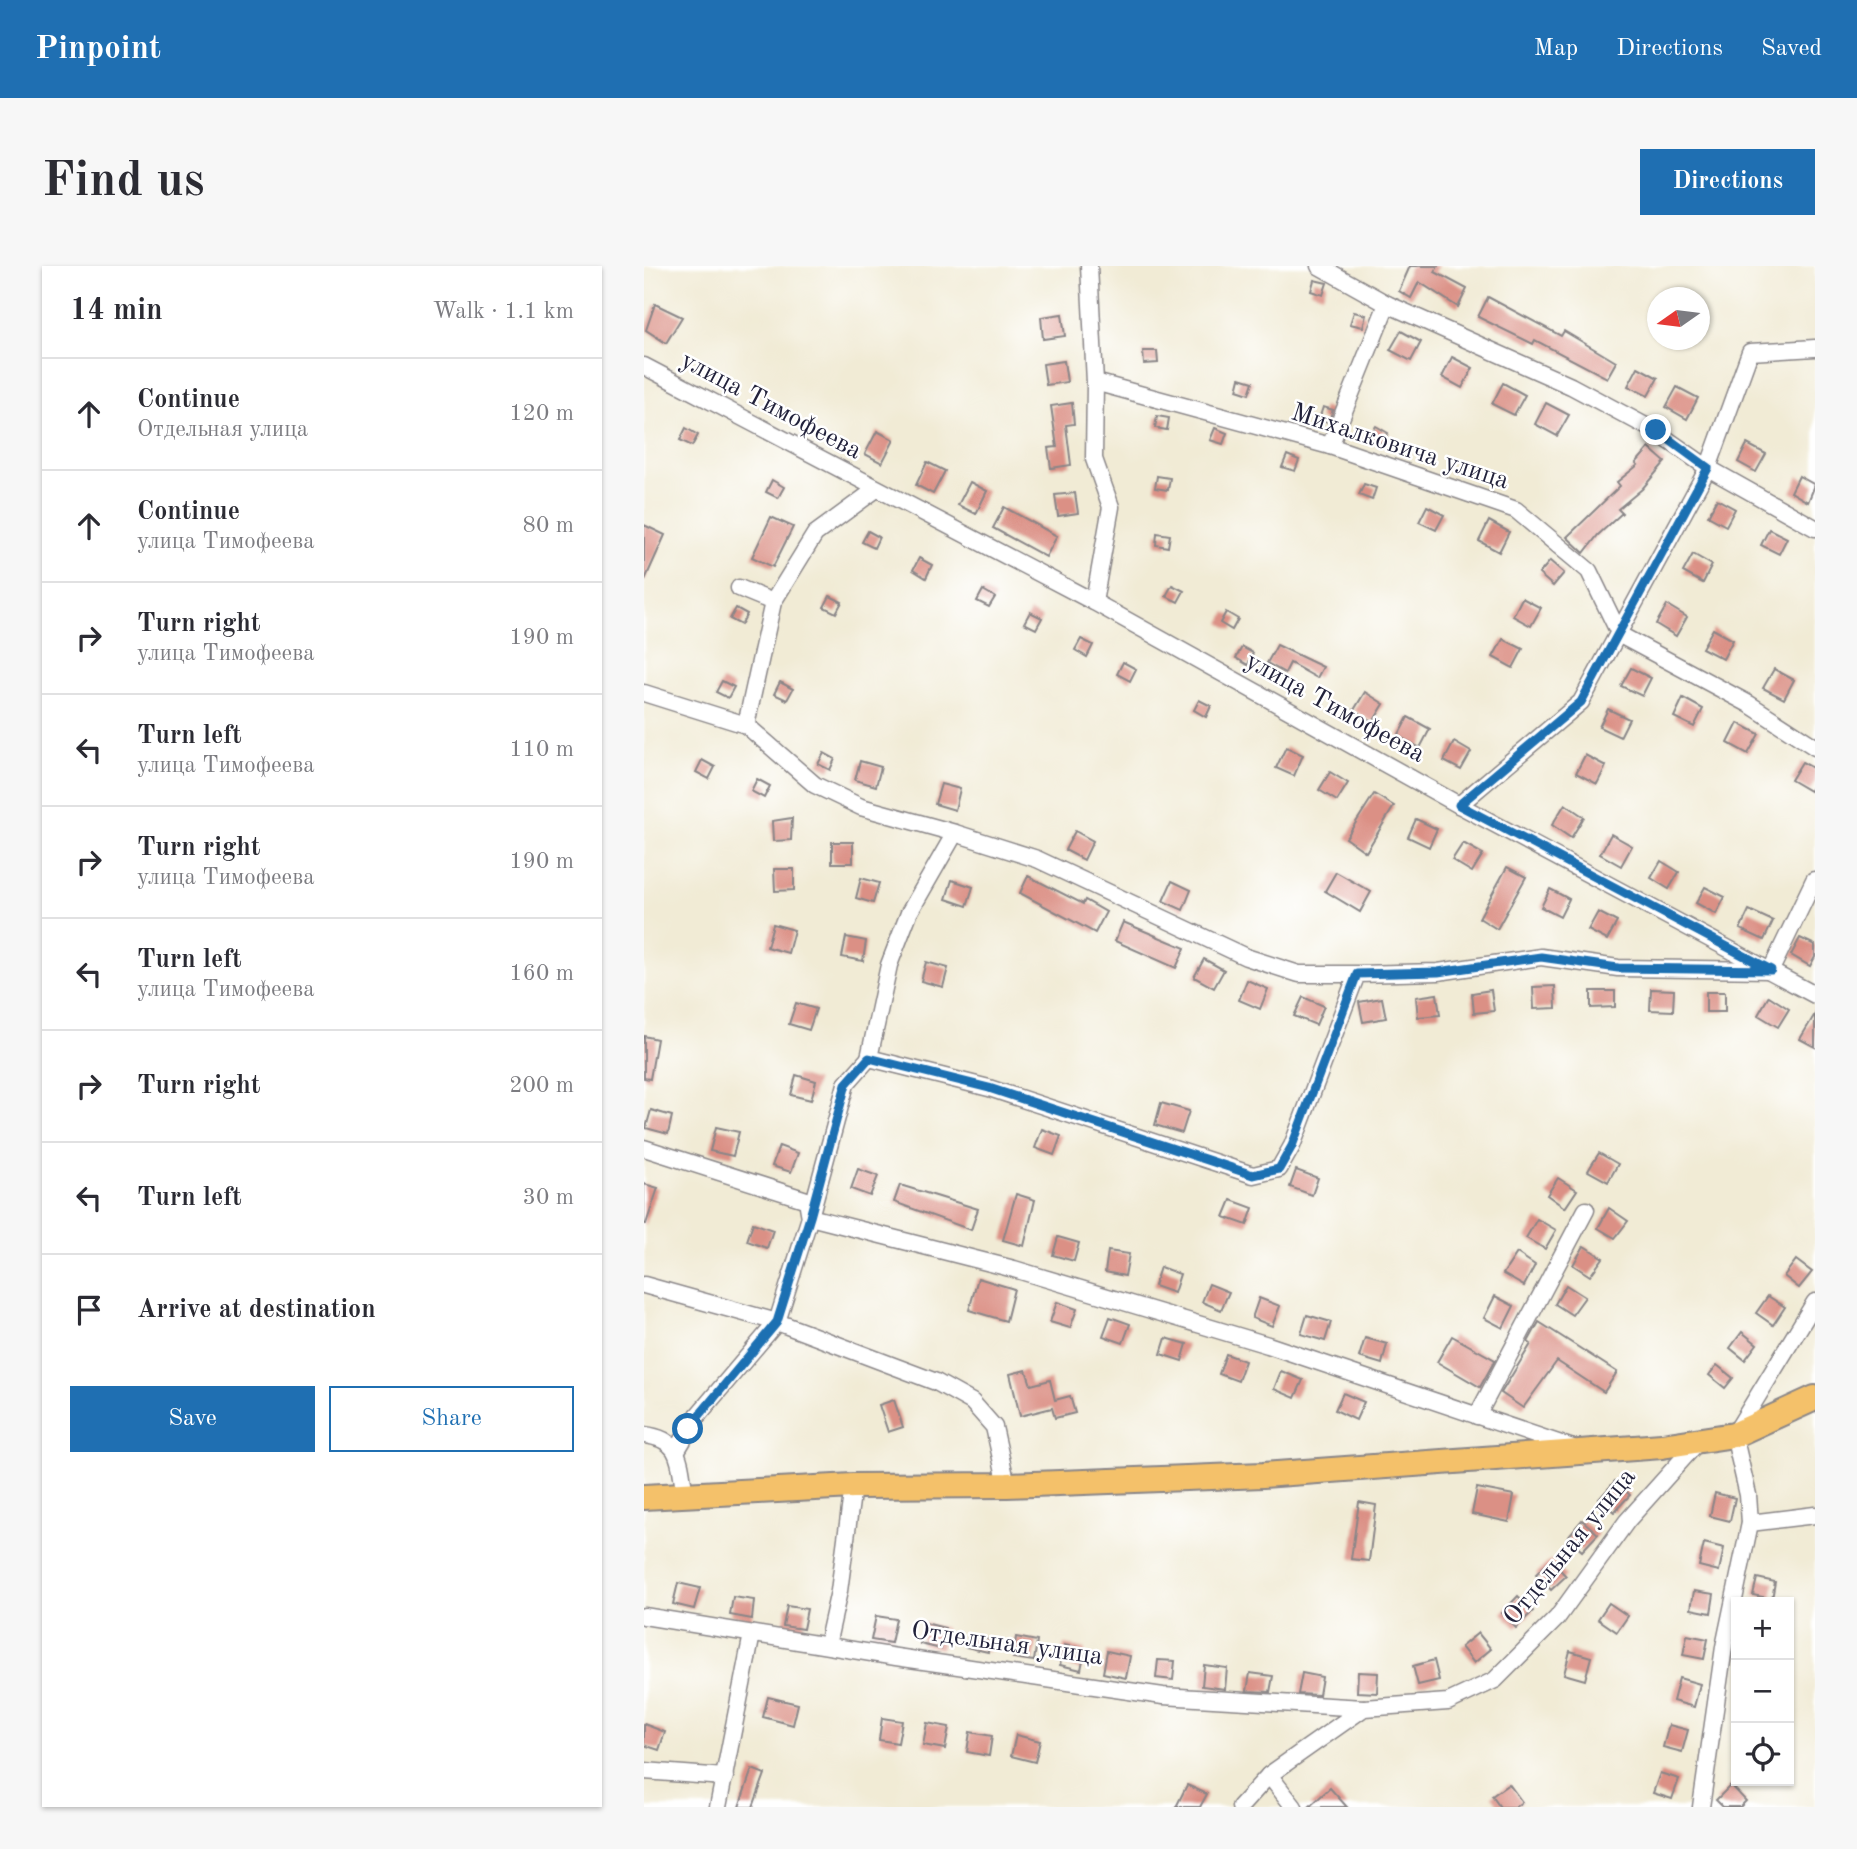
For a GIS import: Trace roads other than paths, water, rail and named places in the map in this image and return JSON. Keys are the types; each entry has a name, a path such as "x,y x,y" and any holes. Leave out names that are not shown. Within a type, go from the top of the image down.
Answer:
{"main road":[{"name":"Отдельная улица","path":"644,1497 853,1486 1007,1485 1263,1475 1697,1443 1734,1435 1815,1398"}],"street":[{"path":"1089,266 1095,382 1094,459 1111,507 1094,602"},
{"path":"1320,266 1387,304 1571,386 1656,430 1708,468 1815,528"},
{"path":"1330,446 1387,304"},
{"path":"1459,805 1581,702 1620,635 1708,468 1750,352 1815,348"},
{"name":"улица Тимофеева","path":"644,366 875,490 1094,602 1459,805 1815,995"},
{"name":"Михалковича улица","path":"1095,382 1330,446 1516,510 1590,571 1620,635"},
{"name":"улица Тимофеева","path":"746,724 772,602 815,534 875,490"},
{"path":"739,588 772,602"},
{"path":"1620,635 1749,704 1815,747"},
{"name":"улица Тимофеева","path":"644,693 746,724 816,785 861,807 1037,859 1246,957 1298,974 1438,972 1541,957 1618,968 1771,970"},
{"path":"677,1450 698,1415 777,1322 810,1217 846,1084 869,1058 889,965 909,913 956,834"},
{"path":"1771,970 1814,880"},
{"path":"869,1058 989,1088 1253,1175 1279,1169 1292,1146 1357,974"},
{"path":"644,1148 807,1200 810,1217"},
{"path":"1477,1416 1586,1210"},
{"name":"Отдельная улица","path":"810,1217 949,1255 1014,1269 1268,1345 1582,1451"},
{"path":"644,1284 777,1322 936,1382 972,1402 994,1427 1007,1485"},
{"path":"1701,1807 1724,1647 1750,1522 1748,1495 1734,1435 1815,1302"},
{"path":"644,1435 663,1437 677,1450 685,1495"},
{"name":"Отдельная улица","path":"644,1616 1163,1696 1364,1709 1448,1702 1495,1680 1557,1618 1627,1521 1697,1443"},
{"path":"827,1646 853,1486"},
{"path":"1750,1522 1815,1514"},
{"path":"718,1807 752,1634"},
{"path":"1240,1807 1269,1775 1364,1709"},
{"path":"644,1771 725,1777"},
{"path":"1269,1775 1294,1807"}]}
